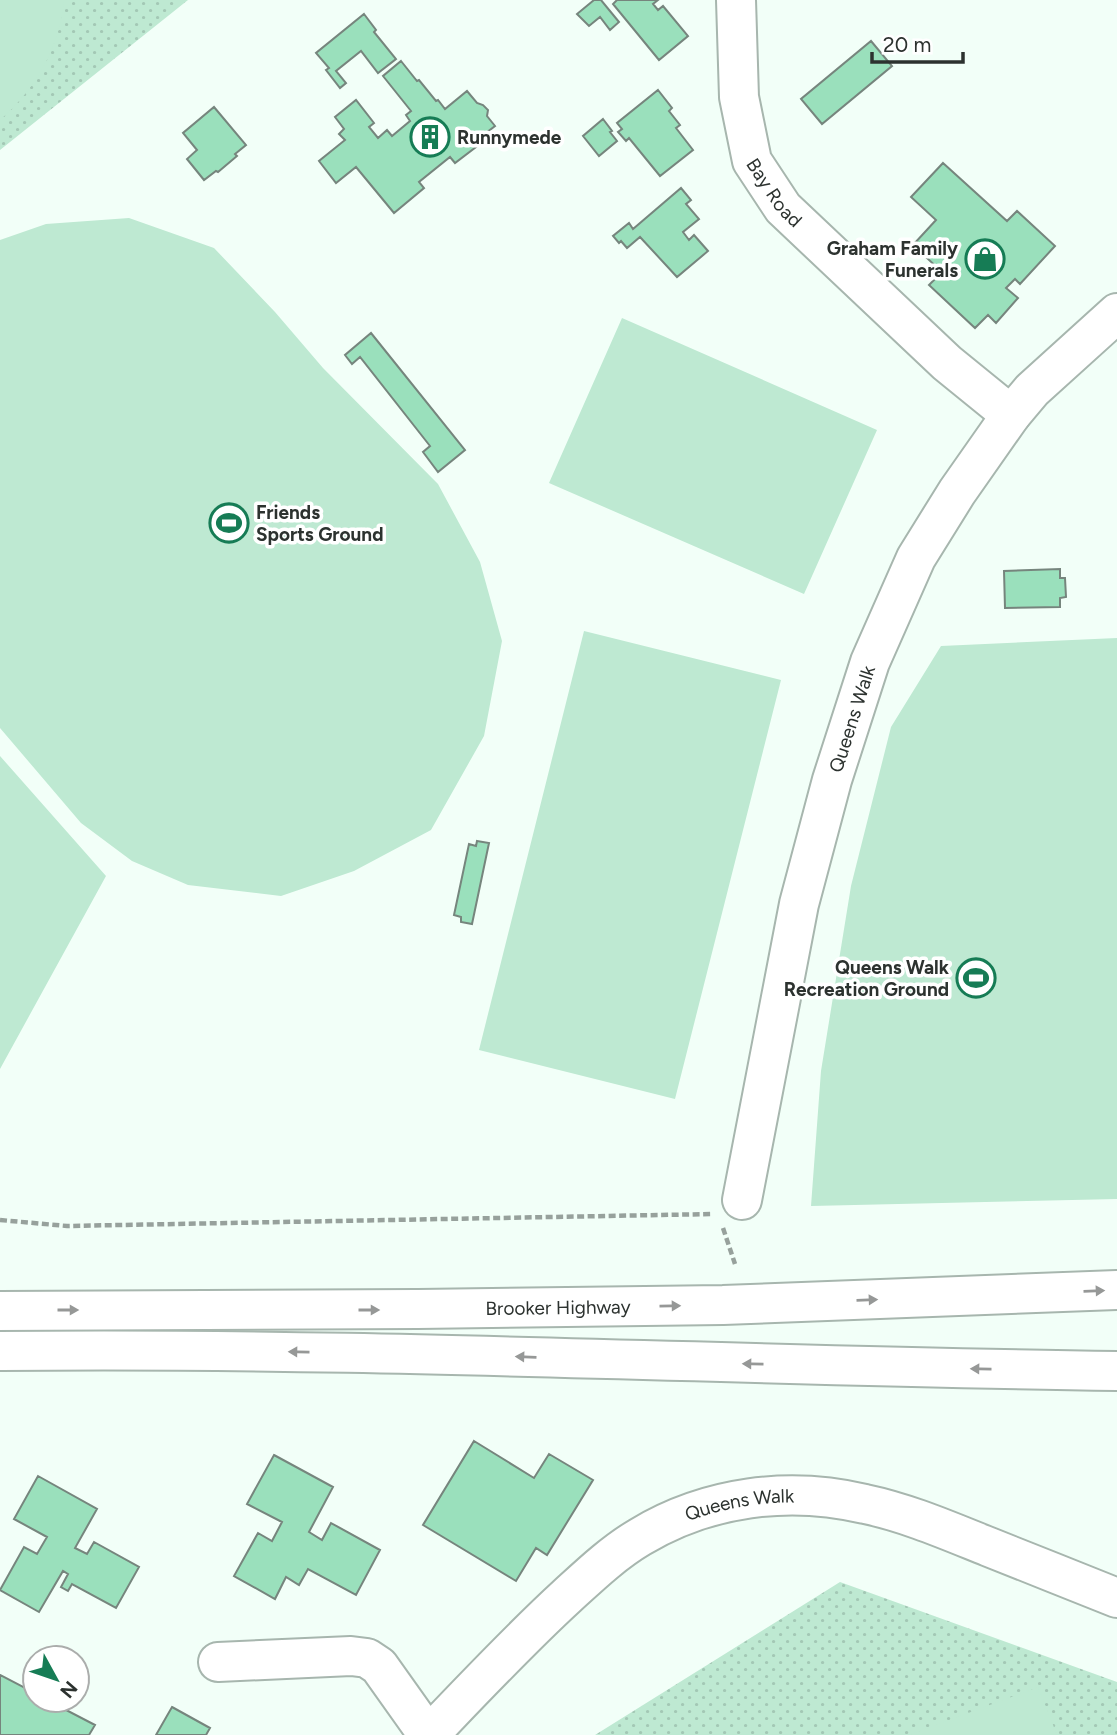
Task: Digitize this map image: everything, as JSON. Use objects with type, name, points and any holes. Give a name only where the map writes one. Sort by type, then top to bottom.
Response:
[{"type":"main road","name":"Bay Road","points":[[736,0],[739,97],[752,161],[783,208],[947,363],[1011,415]]},
{"type":"main road","name":"Queens Walk","points":[[730,1207],[799,904],[832,780],[870,662],[916,558],[957,492],[1011,415],[1032,390],[1117,313]]},
{"type":"main road","name":"Brooker Highway","points":[[0,1311],[418,1310],[695,1305],[1117,1290]]},
{"type":"main road","points":[[0,1351],[435,1354],[1117,1371]]},
{"type":"main road","name":"Queens Walk","points":[[428,1735],[541,1620],[598,1567],[640,1537],[677,1518],[719,1504],[766,1495],[811,1495],[864,1503],[915,1518],[1117,1598]]},
{"type":"main road","points":[[218,1662],[351,1656],[367,1658],[379,1666],[428,1735]]},
{"type":"path","points":[[0,1220],[68,1226],[730,1207],[734,1264]]},
{"type":"green space","points":[[0,0],[188,0],[0,150]]},
{"type":"green space","points":[[0,0],[64,0],[57,34],[44,66],[24,95],[0,120]]},
{"type":"green space","name":"Friends Sports Ground","points":[[129,218],[214,248],[275,312],[323,368],[438,484],[480,562],[502,641],[484,736],[431,830],[354,871],[281,896],[188,885],[132,861],[81,823],[0,728],[0,240],[46,224]]},
{"type":"green space","points":[[622,318],[877,430],[804,594],[549,483]]},
{"type":"green space","points":[[584,631],[781,680],[675,1099],[479,1050]]},
{"type":"green space","name":"Queens Walk Recreation Ground","points":[[1117,638],[1117,1199],[811,1206],[821,1071],[851,886],[891,727],[941,646]]},
{"type":"green space","points":[[0,756],[106,876],[0,1069]]},
{"type":"green space","points":[[840,1582],[1117,1682],[1117,1735],[595,1735]]},
{"type":"green space","points":[[1038,1687],[1057,1735],[909,1735]]},
{"type":"building","points":[[594,0],[601,0],[619,22],[610,30],[600,17],[589,26],[577,14]]},
{"type":"building","points":[[617,0],[658,0],[653,4],[658,10],[663,6],[688,36],[659,60],[613,4]]},
{"type":"building","points":[[364,14],[376,30],[374,32],[396,59],[378,73],[361,51],[336,71],[346,83],[340,88],[326,70],[329,68],[316,53]]},
{"type":"building","points":[[871,41],[892,66],[822,124],[801,99]]},
{"type":"building","name":"Runnymede","points":[[401,61],[445,109],[467,91],[477,103],[488,110],[487,116],[495,126],[473,143],[476,147],[455,163],[450,157],[419,182],[424,188],[394,213],[356,167],[336,183],[319,161],[345,140],[339,134],[344,129],[335,117],[356,100],[374,123],[369,127],[378,138],[387,130],[392,136],[410,121],[406,115],[411,111],[383,76]]},
{"type":"building","points":[[658,90],[672,108],[669,111],[680,125],[676,128],[693,150],[660,176],[629,138],[626,141],[618,132],[622,129],[617,123]]},
{"type":"building","points":[[214,107],[246,145],[218,172],[204,180],[187,159],[197,150],[183,133]]},
{"type":"building","points":[[603,119],[617,141],[599,156],[583,136]]},
{"type":"building","name":"Graham Family Funerals","points":[[943,163],[1007,221],[1017,211],[1055,246],[1020,284],[1015,279],[1006,288],[1018,298],[996,323],[988,315],[975,328],[929,285],[942,272],[913,245],[936,220],[911,197]]},
{"type":"building","points":[[681,188],[691,200],[686,204],[699,219],[683,232],[689,240],[694,235],[708,251],[677,277],[640,237],[627,248],[613,236],[629,223],[633,229]]},
{"type":"building","points":[[371,333],[465,450],[438,472],[423,452],[430,446],[360,357],[352,364],[345,355]]},
{"type":"building","points":[[1060,569],[1060,578],[1065,578],[1066,597],[1060,598],[1060,607],[1005,608],[1004,571]]},
{"type":"building","points":[[477,841],[489,843],[472,924],[461,922],[461,917],[454,915],[469,844],[476,846]]},
{"type":"building","points":[[474,1441],[534,1478],[549,1454],[593,1480],[547,1555],[536,1548],[516,1581],[423,1525]]},
{"type":"building","points":[[274,1455],[333,1487],[309,1532],[322,1540],[331,1523],[380,1550],[356,1595],[308,1569],[299,1585],[286,1577],[275,1599],[234,1576],[258,1533],[272,1541],[282,1522],[247,1504]]},
{"type":"building","points":[[38,1476],[97,1509],[75,1548],[87,1554],[94,1542],[139,1567],[116,1608],[72,1584],[68,1591],[61,1587],[68,1574],[63,1571],[39,1612],[0,1590],[24,1547],[37,1554],[47,1537],[14,1519]]},
{"type":"building","points":[[0,1675],[21,1686],[21,1714],[74,1714],[95,1725],[89,1735],[0,1735]]},
{"type":"building","points":[[172,1707],[210,1728],[206,1735],[156,1735]]},
{"type":"place","name":"Runnymede","points":[[430,137]]},
{"type":"place","name":"Graham Family Funerals","points":[[985,259]]},
{"type":"place","name":"Friends Sports Ground","points":[[229,523]]},
{"type":"place","name":"Queens Walk Recreation Ground","points":[[976,978]]}]
